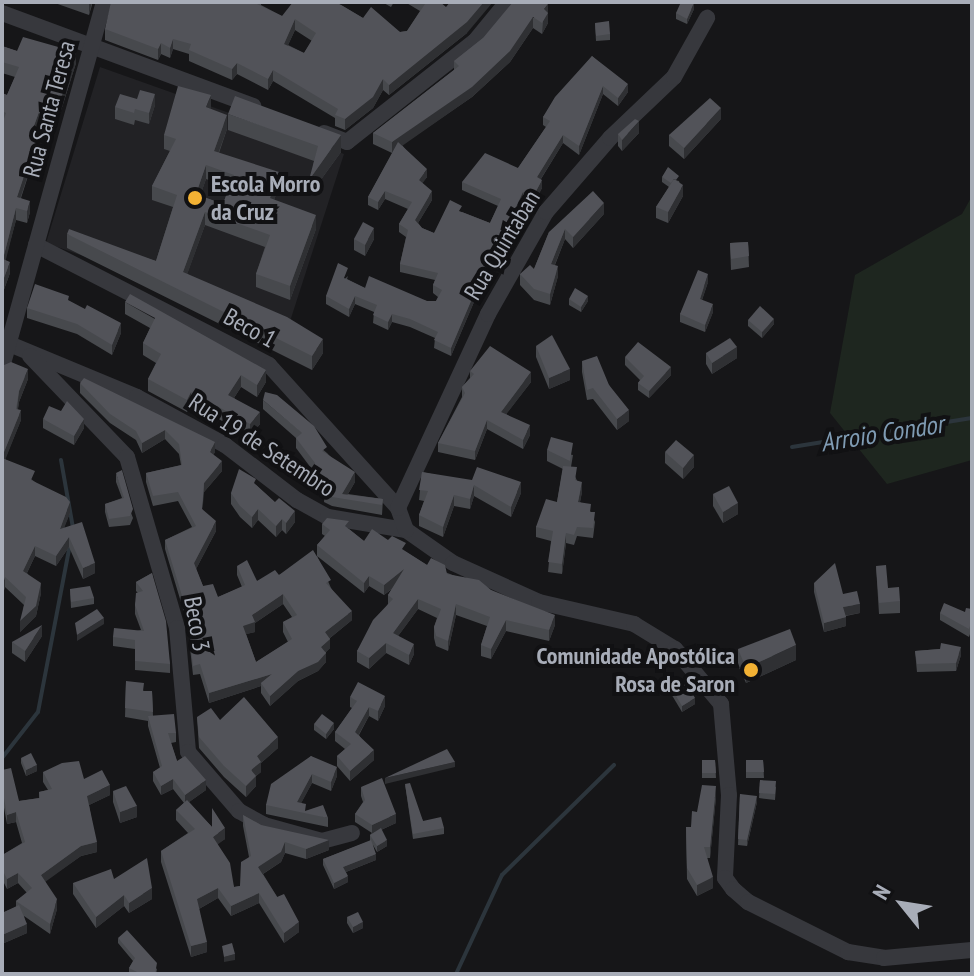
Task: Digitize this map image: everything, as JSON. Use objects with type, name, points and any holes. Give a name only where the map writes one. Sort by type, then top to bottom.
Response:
[{"type":"street","name":"Rua Santa Teresa","points":[[2,367],[6,343],[104,2]]},
{"type":"street","points":[[305,125],[347,142],[475,41],[507,2]]},
{"type":"street","points":[[2,13],[276,115]]},
{"type":"street","name":"Rua Quintaban","points":[[398,508],[488,314],[546,212],[610,138],[674,77],[707,18]]},
{"type":"street","name":"Beco 1","points":[[36,245],[269,365],[398,508]]},
{"type":"street","name":"Rua 19 de Setembro","points":[[6,343],[137,397],[225,445],[297,500],[328,517],[406,530]]},
{"type":"street","name":"Beco 3","points":[[26,351],[127,457],[175,619],[188,752],[239,811],[264,825],[322,841],[352,833]]},
{"type":"street","points":[[398,508],[406,530],[453,563],[539,602],[634,624],[698,671],[721,704],[729,795],[725,878],[748,902],[848,952],[884,958],[972,950]]},
{"type":"shaded area","name":"Escola Morro da Cruz","points":[[100,67],[344,154],[284,340],[160,283],[46,243]]},
{"type":"shaded area","points":[[972,196],[972,460],[887,484],[830,413],[855,275],[962,214]]},
{"type":"building","points":[[111,2],[258,2],[282,16],[293,2],[336,2],[363,18],[371,7],[400,32],[407,31],[425,4],[422,2],[440,2],[446,7],[450,2],[484,2],[467,22],[389,85],[383,79],[373,97],[345,119],[335,115],[338,109],[273,70],[268,79],[237,63],[232,69],[189,50],[191,44],[173,39],[170,48],[161,43],[158,49],[105,29]],"holes":[[[295,19],[316,33],[304,53],[284,44]]]},
{"type":"building","points":[[513,2],[544,2],[548,4],[544,9],[548,13],[542,23],[533,17],[510,51],[472,87],[392,142],[373,133],[459,66],[454,61],[483,38]]},
{"type":"building","points":[[681,2],[694,3],[687,19],[676,13]]},
{"type":"building","points":[[609,21],[610,34],[596,36],[595,23]]},
{"type":"building","points":[[23,37],[76,52],[57,111],[51,117],[39,112],[31,134],[37,137],[17,197],[30,201],[27,211],[16,208],[3,259],[10,262],[2,283],[2,124],[6,113],[2,111],[2,93],[7,95],[19,67],[2,62],[2,46],[17,51]]},
{"type":"building","points":[[592,56],[628,84],[618,98],[603,86],[579,146],[563,135],[537,177],[542,180],[535,193],[523,192],[506,228],[514,232],[508,245],[497,240],[451,348],[434,340],[438,332],[410,319],[392,314],[388,322],[373,315],[377,305],[355,296],[349,309],[326,296],[338,263],[348,268],[344,278],[365,288],[369,276],[427,301],[436,301],[442,290],[433,285],[438,273],[400,264],[408,230],[399,224],[412,202],[385,191],[378,202],[368,197],[398,142],[427,169],[419,180],[432,191],[415,220],[422,228],[434,233],[450,200],[462,206],[459,211],[490,223],[501,199],[462,182],[485,153],[518,168],[550,121],[543,117],[555,97]]},
{"type":"building","points":[[178,86],[211,95],[206,107],[227,115],[214,151],[279,172],[270,198],[316,215],[290,286],[256,274],[270,235],[205,212],[183,272],[287,317],[323,339],[312,356],[67,234],[69,229],[156,261],[177,195],[152,186],[176,139],[164,135]],"holes":[[[206,165],[234,175],[223,204],[196,194]]]},
{"type":"building","points":[[140,90],[155,94],[149,113],[135,109],[134,113],[115,107],[120,94],[137,99]]},
{"type":"building","points":[[235,96],[341,135],[309,180],[318,146],[228,114]]},
{"type":"building","points":[[710,98],[721,108],[684,148],[669,135]]},
{"type":"building","points":[[635,119],[639,121],[622,140],[618,134]]},
{"type":"building","points":[[668,167],[679,176],[671,183],[662,177]]},
{"type":"building","points":[[674,179],[683,185],[668,212],[656,207]]},
{"type":"building","points":[[593,191],[604,203],[573,237],[565,229],[551,264],[558,266],[550,294],[534,289],[520,274],[530,265],[534,269],[549,232]]},
{"type":"building","points":[[363,222],[374,228],[365,245],[354,239]]},
{"type":"building","points":[[748,242],[749,256],[731,259],[730,243]]},
{"type":"building","points":[[698,270],[708,274],[700,299],[713,304],[705,325],[680,314]]},
{"type":"building","points":[[35,284],[69,296],[68,300],[85,309],[87,305],[121,323],[112,345],[77,324],[27,308]]},
{"type":"building","points":[[575,288],[588,296],[581,307],[569,299]]},
{"type":"building","points":[[130,294],[266,370],[257,385],[241,375],[228,395],[260,412],[250,424],[191,392],[187,400],[148,379],[161,354],[143,343],[155,318],[125,302]]},
{"type":"building","points":[[760,306],[774,319],[762,332],[748,320]]},
{"type":"building","points":[[552,335],[570,369],[549,378],[536,346]]},
{"type":"building","points":[[730,338],[737,347],[712,363],[706,353]]},
{"type":"building","points":[[638,342],[671,367],[649,391],[638,383],[644,376],[625,357]]},
{"type":"building","points":[[490,346],[531,372],[501,412],[530,425],[523,440],[487,420],[475,451],[438,443],[465,393],[462,387],[474,374],[470,371]]},
{"type":"building","points":[[597,356],[609,385],[629,410],[617,419],[593,388],[587,390],[582,361]]},
{"type":"building","points":[[11,362],[28,369],[19,391],[16,409],[21,410],[2,457],[2,366]]},
{"type":"building","points":[[84,378],[215,442],[210,452],[222,461],[204,483],[202,509],[216,521],[194,563],[203,586],[213,584],[218,597],[245,585],[237,566],[247,560],[257,581],[275,570],[279,575],[313,550],[331,580],[326,583],[352,611],[325,632],[330,639],[321,647],[326,653],[318,662],[298,671],[270,696],[261,683],[272,674],[209,693],[200,664],[193,666],[190,639],[201,638],[200,607],[186,609],[165,540],[196,526],[178,492],[153,496],[146,473],[182,465],[179,444],[165,430],[142,443],[136,431],[110,414],[80,383]],"holes":[[[283,594],[297,615],[283,622],[292,639],[256,662],[243,626],[255,622],[252,615]]]},
{"type":"building","points":[[265,392],[277,395],[314,426],[327,447],[322,451],[355,472],[342,494],[383,499],[382,505],[324,493],[327,482],[314,473],[315,463],[296,438],[302,433],[263,400]]},
{"type":"building","points":[[67,401],[84,419],[74,436],[43,419],[49,406],[61,411]]},
{"type":"building","points":[[551,437],[573,443],[570,461],[547,450]]},
{"type":"building","points":[[676,440],[694,455],[683,468],[665,452]]},
{"type":"building","points":[[2,458],[35,471],[31,480],[66,497],[70,502],[60,529],[82,522],[95,563],[83,568],[69,537],[56,556],[35,546],[23,571],[41,583],[36,606],[20,621],[26,597],[5,577],[2,587]]},
{"type":"building","points":[[563,466],[577,467],[575,480],[582,482],[578,502],[591,504],[590,512],[595,512],[593,528],[577,527],[574,535],[566,533],[562,564],[548,562],[553,531],[536,527],[546,499],[557,502]]},
{"type":"building","points":[[477,467],[521,482],[511,507],[474,485],[470,499],[454,495],[443,527],[419,515],[428,491],[419,490],[422,472],[472,480]]},
{"type":"building","points":[[239,469],[256,479],[254,483],[275,502],[279,498],[295,511],[286,523],[282,519],[276,526],[258,509],[252,517],[240,506],[231,493]]},
{"type":"building","points":[[122,470],[133,509],[130,516],[109,519],[105,504],[124,498],[116,473]]},
{"type":"building","points":[[729,486],[738,503],[723,512],[713,494]]},
{"type":"building","points":[[327,518],[349,521],[345,526],[364,541],[372,529],[388,540],[392,536],[406,543],[402,549],[427,565],[431,558],[445,565],[447,574],[479,580],[491,590],[555,615],[549,630],[506,620],[491,649],[481,645],[490,617],[456,604],[448,641],[436,636],[434,627],[441,609],[418,599],[393,633],[414,644],[409,655],[386,643],[369,658],[357,651],[373,620],[393,599],[388,595],[404,569],[384,585],[369,576],[364,583],[317,545],[330,530],[322,524]]},
{"type":"building","points":[[835,563],[843,594],[857,591],[860,604],[843,607],[846,617],[824,623],[814,583]]},
{"type":"building","points":[[886,565],[888,588],[899,587],[900,601],[879,603],[876,566]]},
{"type":"building","points":[[152,573],[166,621],[170,664],[135,661],[135,640],[113,637],[114,628],[144,631],[135,605],[136,593],[143,591],[136,582]]},
{"type":"building","points":[[90,586],[94,598],[71,602],[70,589]]},
{"type":"building","points":[[944,603],[965,612],[966,608],[972,609],[969,629],[940,613]]},
{"type":"building","points":[[97,609],[104,618],[77,635],[75,623]]},
{"type":"building","points":[[42,625],[25,651],[12,642]]},
{"type":"building","points":[[790,629],[796,645],[746,668],[738,649]]},
{"type":"building","points":[[941,643],[961,647],[956,663],[917,664],[915,651],[940,649]]},
{"type":"building","points":[[679,680],[687,683],[695,698],[682,706],[670,686]]},
{"type":"building","points":[[126,681],[144,683],[143,691],[152,691],[153,712],[125,708]]},
{"type":"building","points":[[358,682],[385,696],[378,711],[369,707],[355,732],[374,750],[350,771],[337,756],[351,744],[335,732],[357,701],[350,697]]},
{"type":"building","points":[[244,697],[278,737],[257,756],[261,762],[251,770],[256,776],[246,786],[199,737],[197,717],[211,708],[220,720]]},
{"type":"building","points":[[174,714],[176,733],[168,733],[177,761],[185,756],[206,780],[185,795],[173,779],[161,786],[153,772],[162,766],[148,716]]},
{"type":"building","points":[[322,714],[334,723],[326,734],[314,724]]},
{"type":"building","points":[[447,749],[455,762],[385,778]]},
{"type":"building","points":[[31,753],[37,765],[26,770],[21,758]]},
{"type":"building","points":[[311,756],[337,767],[331,782],[312,774],[297,802],[306,804],[305,811],[323,805],[328,818],[266,805],[271,784]]},
{"type":"building","points":[[702,760],[715,760],[716,773],[702,773]]},
{"type":"building","points":[[746,760],[763,760],[764,772],[746,772]]},
{"type":"building","points":[[79,761],[84,779],[102,770],[110,785],[87,796],[97,842],[81,846],[41,875],[57,899],[50,924],[16,901],[32,888],[18,873],[7,879],[2,869],[2,850],[4,854],[25,842],[16,812],[7,815],[2,770],[11,768],[19,801],[40,798],[39,792],[52,789],[43,772],[62,763]]},
{"type":"building","points":[[382,778],[396,814],[372,825],[355,814],[365,800],[361,787]]},
{"type":"building","points":[[760,780],[776,781],[775,794],[759,793]]},
{"type":"building","points":[[410,783],[423,821],[441,817],[444,828],[413,834],[405,784]]},
{"type":"building","points":[[702,785],[716,786],[710,847],[704,847],[713,877],[697,885],[687,868],[686,827],[691,827],[692,811],[697,812]]},
{"type":"building","points":[[126,786],[137,806],[120,812],[113,791]]},
{"type":"building","points":[[740,794],[757,796],[747,840],[738,839]]},
{"type":"building","points":[[187,800],[212,827],[212,808],[225,828],[213,837],[230,863],[234,887],[240,886],[241,862],[251,856],[243,815],[261,825],[329,840],[306,849],[285,842],[281,852],[258,867],[277,897],[284,894],[299,922],[284,933],[259,893],[231,906],[218,888],[197,899],[207,942],[191,946],[161,851],[195,829],[176,810]]},
{"type":"building","points":[[381,828],[387,840],[377,846],[370,835]]},
{"type":"building","points":[[371,840],[376,854],[343,867],[348,876],[334,883],[323,859]]},
{"type":"building","points":[[147,858],[152,888],[129,903],[124,895],[96,917],[73,883],[111,869],[114,879]]},
{"type":"building","points":[[19,905],[27,924],[2,935],[2,913]]},
{"type":"building","points":[[358,912],[363,922],[353,927],[347,917]]},
{"type":"building","points":[[127,930],[157,963],[155,974],[141,974],[129,968],[135,958],[118,938]]},
{"type":"building","points":[[232,943],[235,954],[224,957],[222,946]]},
{"type":"waterway","name":"Arroio Condor","points":[[792,447],[972,418]]},
{"type":"waterway","points":[[61,460],[73,528]]},
{"type":"waterway","points":[[2,758],[38,712],[70,545]]},
{"type":"waterway","points":[[456,974],[502,875],[614,765]]},
{"type":"place","name":"Escola Morro da Cruz","points":[[195,198]]},
{"type":"place","name":"Comunidade Apostólica Rosa de Saron","points":[[751,670]]}]
